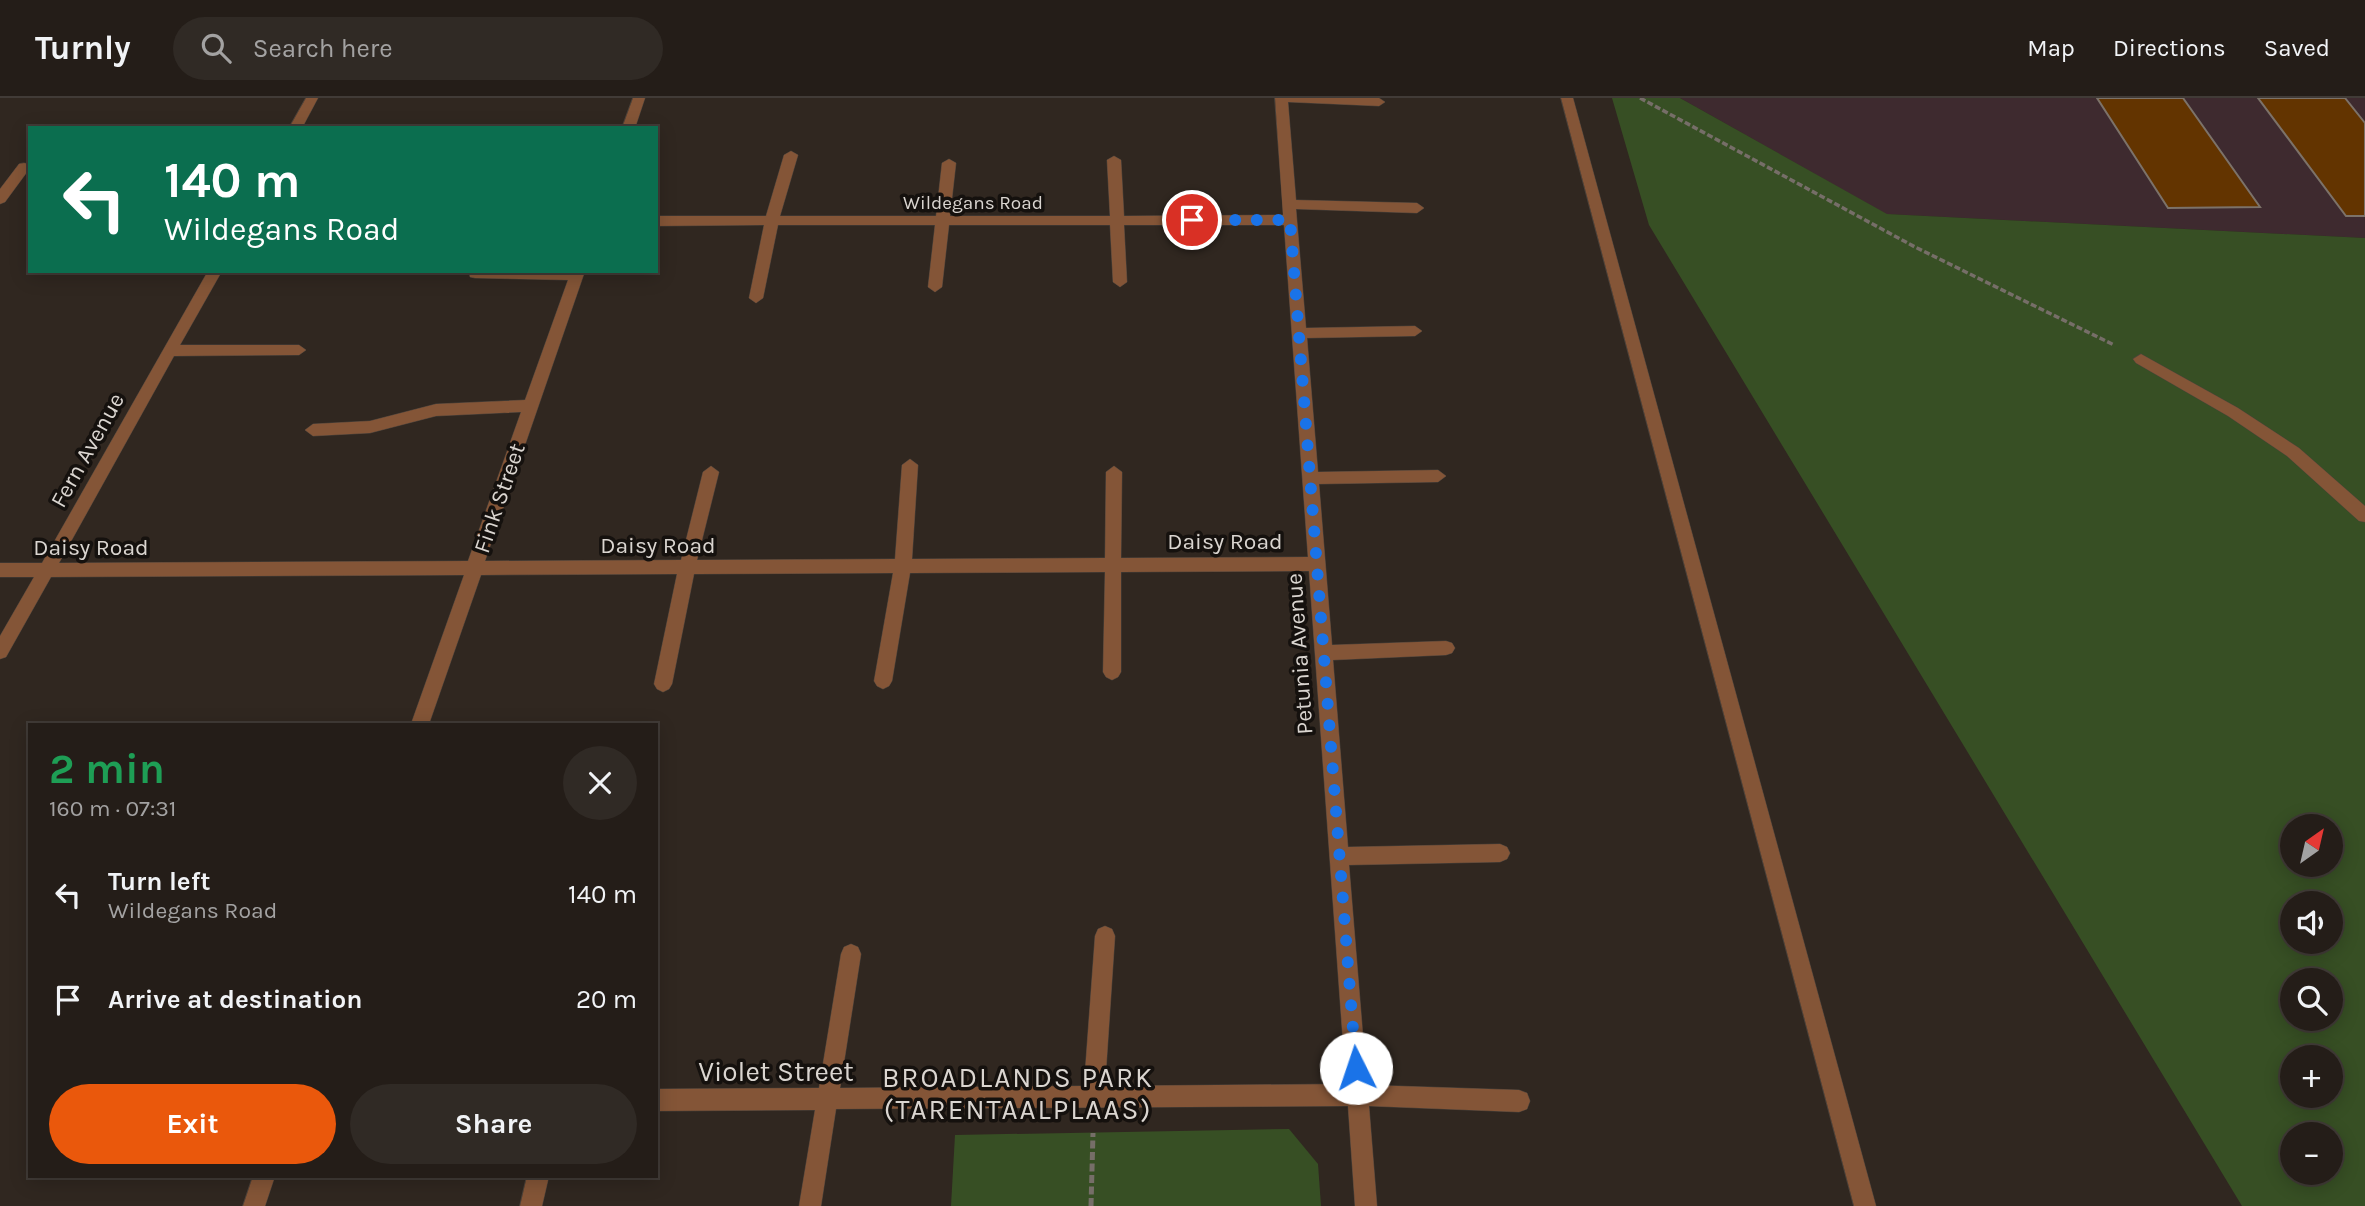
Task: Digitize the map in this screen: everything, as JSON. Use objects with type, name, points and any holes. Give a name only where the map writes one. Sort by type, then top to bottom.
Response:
[{"type":"street","points":[[297,126],[312,98]]},
{"type":"street","points":[[629,126],[639,98]]},
{"type":"street","points":[[1281,98],[1379,102]]},
{"type":"street","name":"Petunia Avenue","points":[[1281,98],[1366,1206]]},
{"type":"street","points":[[1567,98],[1865,1206]]},
{"type":"street","points":[[756,298],[772,221],[791,155]]},
{"type":"street","points":[[1114,160],[1120,282]]},
{"type":"street","points":[[936,287],[949,163]]},
{"type":"street","points":[[0,200],[24,167]]},
{"type":"street","name":"Wildegans Road","points":[[658,221],[1119,221],[1417,208]]},
{"type":"street","name":"Fern Avenue","points":[[0,652],[214,273]]},
{"type":"street","points":[[475,273],[578,273]]},
{"type":"street","name":"Fink Street","points":[[421,723],[578,273]]},
{"type":"street","points":[[1299,333],[1415,331]]},
{"type":"street","points":[[170,351],[299,350]]},
{"type":"street","points":[[2141,359],[2232,412],[2293,452],[2365,516]]},
{"type":"street","points":[[313,430],[370,427],[436,410],[531,406]]},
{"type":"street","points":[[883,681],[903,566],[910,465]]},
{"type":"street","points":[[663,684],[687,568],[711,472]]},
{"type":"street","points":[[1112,672],[1114,472]]},
{"type":"street","points":[[1310,478],[1438,476]]},
{"type":"street","name":"Daisy Road","points":[[0,570],[1317,564]]},
{"type":"street","points":[[1324,653],[1446,648]]},
{"type":"street","points":[[1339,856],[1500,853]]},
{"type":"street","points":[[1094,1097],[1105,936]]},
{"type":"street","points":[[810,1206],[851,954]]},
{"type":"street","name":"Violet Street","points":[[658,1100],[1358,1095],[1519,1101]]},
{"type":"street","points":[[254,1206],[263,1178]]},
{"type":"street","points":[[531,1206],[537,1178]]},
{"type":"path","points":[[1640,98],[1915,247],[2141,359]]},
{"type":"path","points":[[1091,1206],[1094,1097]]},
{"type":"shaded area","points":[[1680,98],[2365,98],[2365,238],[1886,214]]},
{"type":"green space","points":[[1612,98],[1680,98],[1887,214],[2365,238],[2365,1206],[2242,1206],[1649,225]]},
{"type":"green space","points":[[1289,1129],[1318,1164],[1321,1206],[951,1206],[955,1135]]},
{"type":"building","points":[[2097,98],[2183,98],[2260,207],[2168,208]]},
{"type":"building","points":[[2258,98],[2345,98],[2365,123],[2365,216],[2346,216]]},
{"type":"district","name":"BROADLANDS PARK (TARENTAALPLAAS)","points":[[1018,1093]]},
{"type":"route","points":[[1192,220],[1290,220],[1356,1068]]}]
